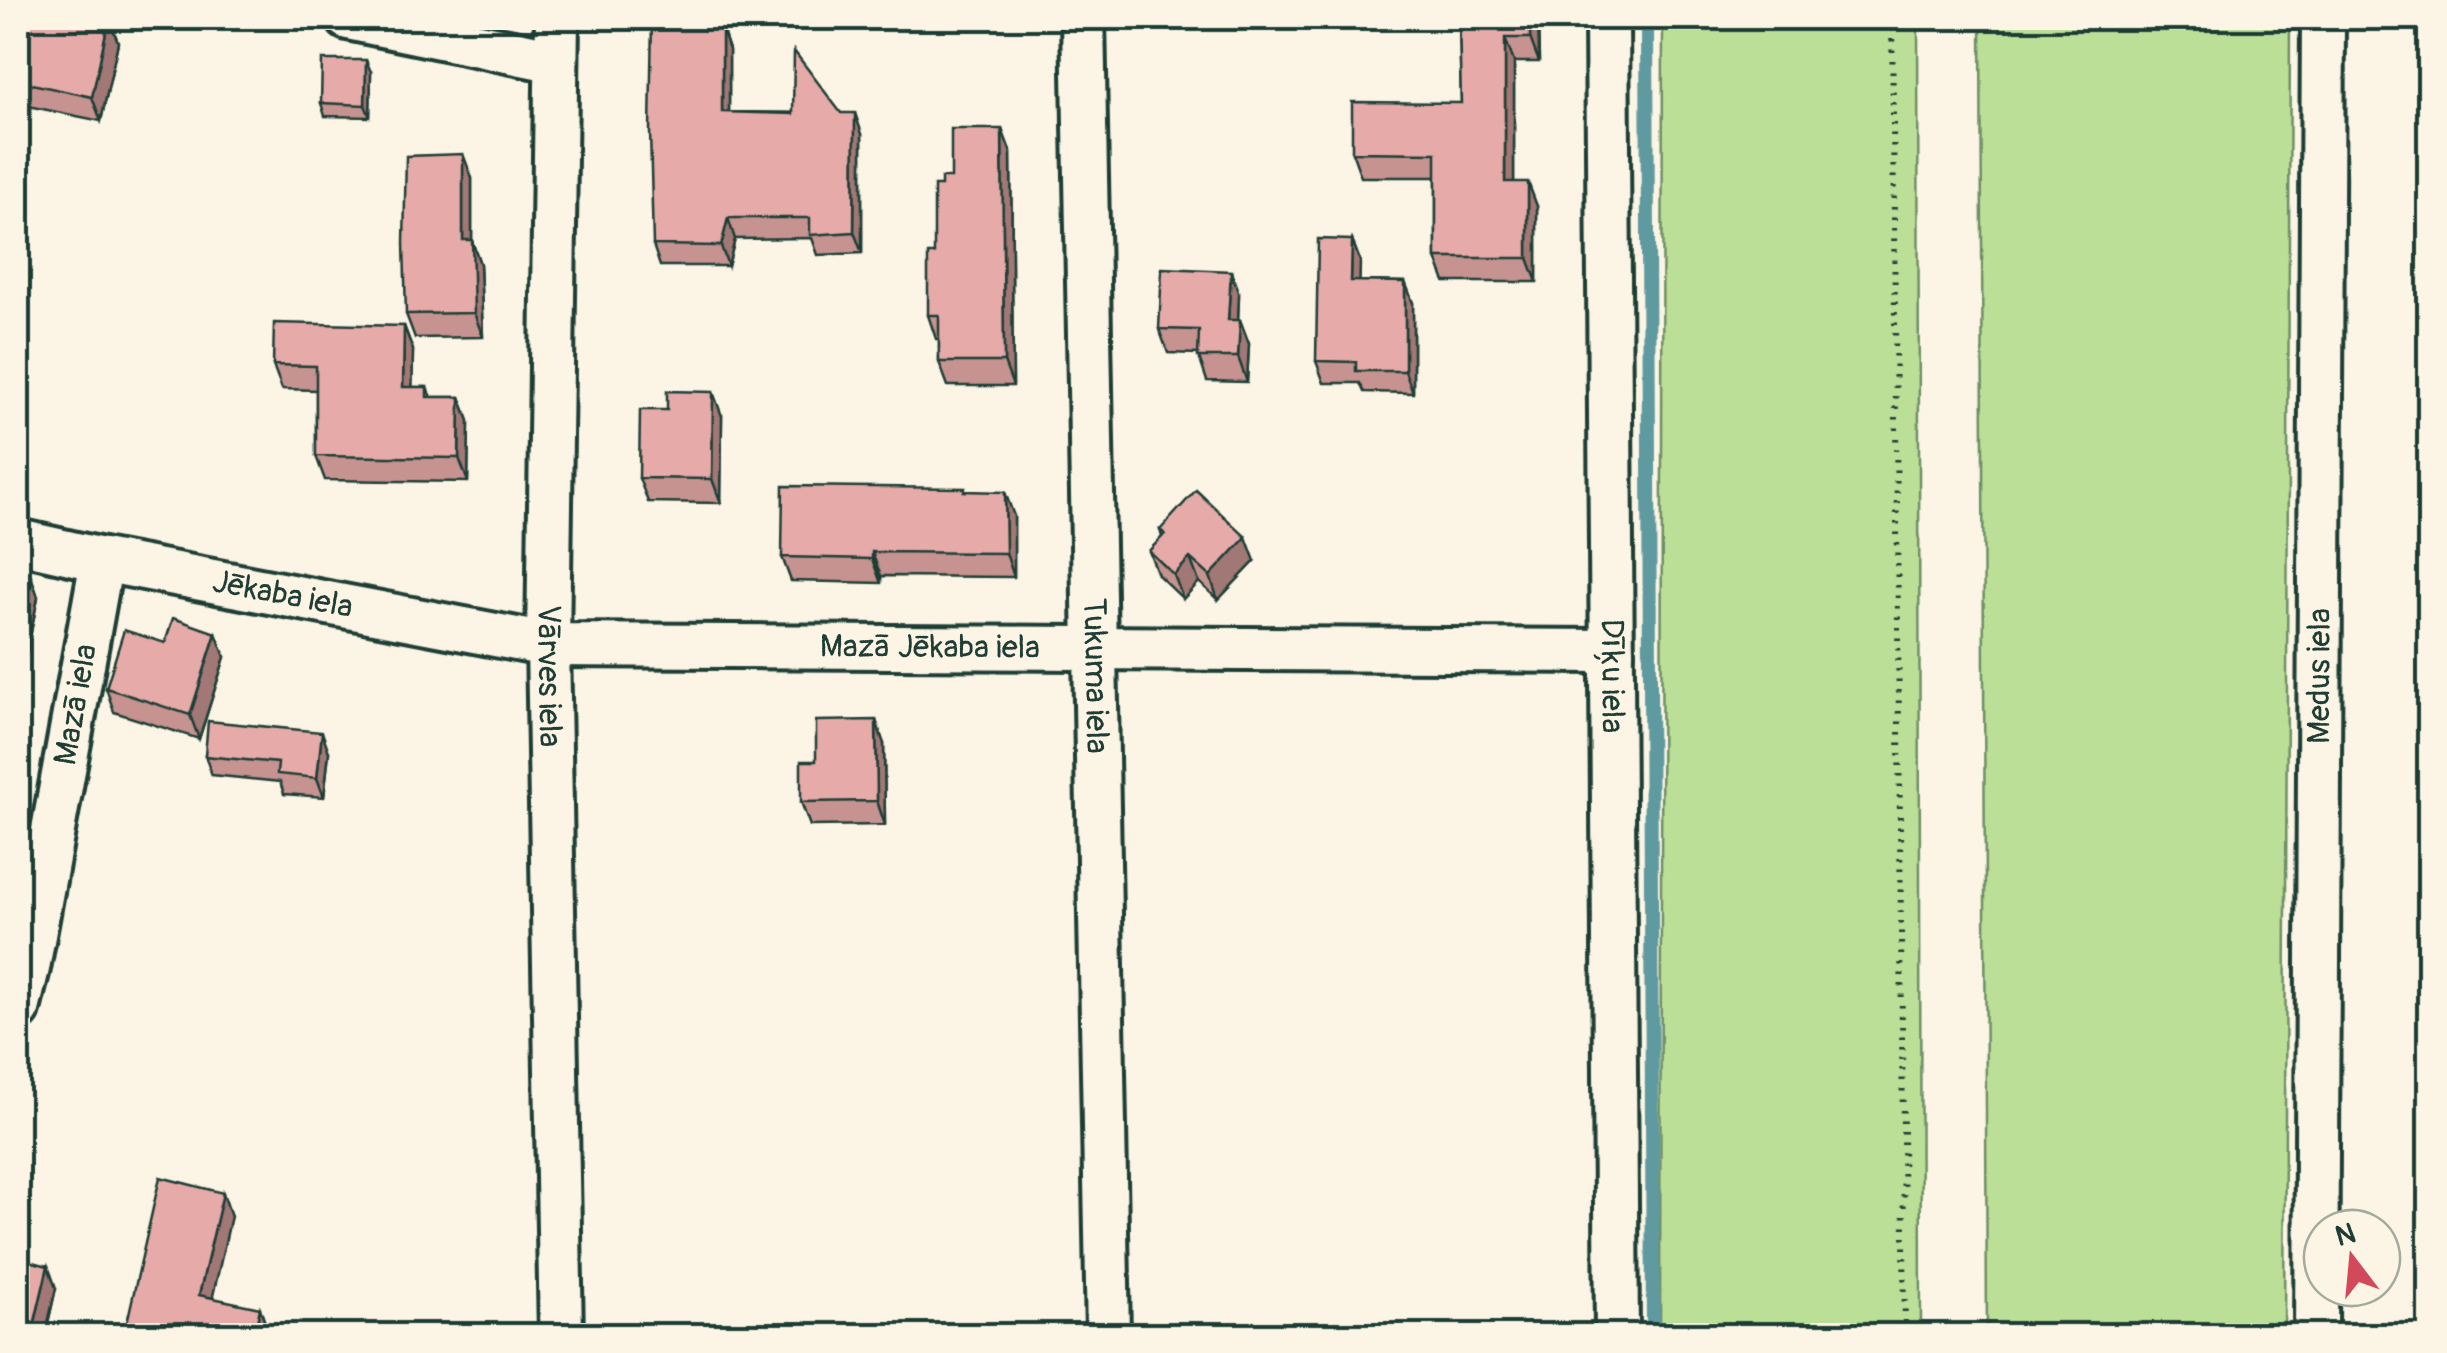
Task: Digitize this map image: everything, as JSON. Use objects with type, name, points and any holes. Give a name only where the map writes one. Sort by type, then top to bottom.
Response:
[{"type":"street","points":[[348,18],[556,61]]},
{"type":"street","name":"Vārves iela","points":[[557,18],[548,646],[561,1336]]},
{"type":"street","name":"Tukuma iela","points":[[1082,18],[1108,1336]]},
{"type":"street","name":"Dīķu iela","points":[[1607,18],[1617,1336]]},
{"type":"street","name":"Medus iela","points":[[2316,1336],[2323,18]]},
{"type":"street","name":"Jēkaba iela","points":[[18,541],[548,646]]},
{"type":"street","name":"Mazā iela","points":[[18,1010],[102,560]]},
{"type":"street","name":"Mazā Jēkaba iela","points":[[548,646],[1612,651]]},
{"type":"path","points":[[1892,18],[1905,1336]]},
{"type":"green space","points":[[1663,18],[1918,18],[1921,1335],[1660,1335]]},
{"type":"green space","points":[[1981,18],[2290,18],[2284,1335],[1987,1335]]},
{"type":"building","points":[[18,18],[109,18],[92,97],[18,81]]},
{"type":"building","points":[[652,18],[710,18],[710,28],[722,29],[722,112],[793,114],[794,51],[841,113],[855,113],[854,232],[810,235],[810,218],[728,218],[721,246],[653,245]]},
{"type":"building","points":[[1459,18],[1530,18],[1530,38],[1505,38],[1505,182],[1528,182],[1528,258],[1436,258],[1436,153],[1352,152],[1352,102],[1461,103]]},
{"type":"building","points":[[322,60],[366,60],[365,105],[321,103]]},
{"type":"building","points":[[951,129],[1002,129],[1004,362],[939,362],[939,315],[928,315],[928,254],[934,254],[934,186],[941,186],[941,178],[951,178]]},
{"type":"building","points":[[463,154],[463,240],[472,240],[474,313],[406,314],[406,156]]},
{"type":"building","points":[[1318,239],[1352,240],[1351,281],[1405,282],[1405,371],[1356,371],[1356,362],[1316,361]]},
{"type":"building","points":[[1162,268],[1231,271],[1228,320],[1240,320],[1238,357],[1198,357],[1199,330],[1159,329]]},
{"type":"building","points":[[274,323],[404,326],[403,387],[427,387],[427,397],[460,397],[459,458],[316,456],[316,366],[273,365]]},
{"type":"building","points":[[667,391],[713,392],[712,479],[639,478],[640,410],[667,410]]},
{"type":"building","points":[[783,486],[1005,492],[1006,553],[872,552],[872,559],[782,557]]},
{"type":"building","points":[[1196,490],[1246,537],[1210,576],[1190,558],[1174,575],[1149,551],[1165,534],[1160,530]]},
{"type":"building","points":[[18,576],[32,579],[20,634],[18,634]]},
{"type":"building","points":[[173,618],[216,633],[190,715],[106,688],[124,630],[165,643]]},
{"type":"building","points":[[876,720],[877,801],[801,802],[801,761],[816,761],[816,721]]},
{"type":"building","points":[[208,721],[322,732],[317,778],[277,774],[278,763],[205,756]]},
{"type":"building","points":[[160,1177],[223,1193],[199,1295],[260,1308],[254,1336],[124,1336]]},
{"type":"building","points":[[18,1258],[48,1266],[32,1334],[18,1331]]},
{"type":"waterway","points":[[1647,18],[1653,1336]]}]
